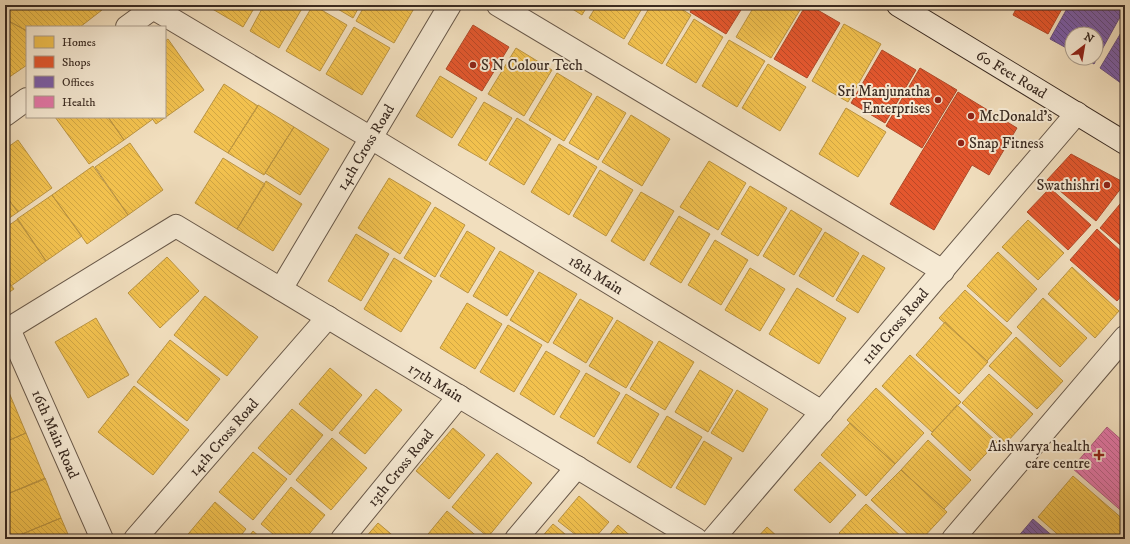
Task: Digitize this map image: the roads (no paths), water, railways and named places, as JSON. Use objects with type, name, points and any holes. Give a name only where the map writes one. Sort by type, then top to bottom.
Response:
[{"type":"street","name":"14th Cross Road","points":[[281,289],[450,5]]},
{"type":"street","points":[[498,5],[943,271]]},
{"type":"street","name":"60 Feet Road","points":[[898,5],[1125,143]]},
{"type":"street","name":"18th Main","points":[[150,7],[371,138],[822,412]]},
{"type":"street","points":[[128,26],[150,7]]},
{"type":"street","points":[[5,115],[26,100]]},
{"type":"street","name":"11th Cross Road","points":[[712,539],[1077,113]]},
{"type":"street","name":"17th Main","points":[[7,330],[176,226],[696,539]]},
{"type":"street","name":"14th Cross Road","points":[[135,539],[328,317]]},
{"type":"street","name":"16th Main Road","points":[[7,330],[102,539]]},
{"type":"street","points":[[953,539],[1125,337]]},
{"type":"street","name":"13th Cross Road","points":[[342,539],[459,396]]},
{"type":"street","points":[[516,539],[577,467]]},
{"type":"place","name":"S N Colour Tech","points":[[473,65]]},
{"type":"place","name":"Sri Manjunatha Enterprises","points":[[938,100]]},
{"type":"place","name":"McDonald's","points":[[971,116]]},
{"type":"place","name":"Snap Fitness","points":[[961,143]]},
{"type":"place","name":"Swathishri","points":[[1107,185]]},
{"type":"place","name":"Aishwarya health care centre","points":[[1099,455]]}]
